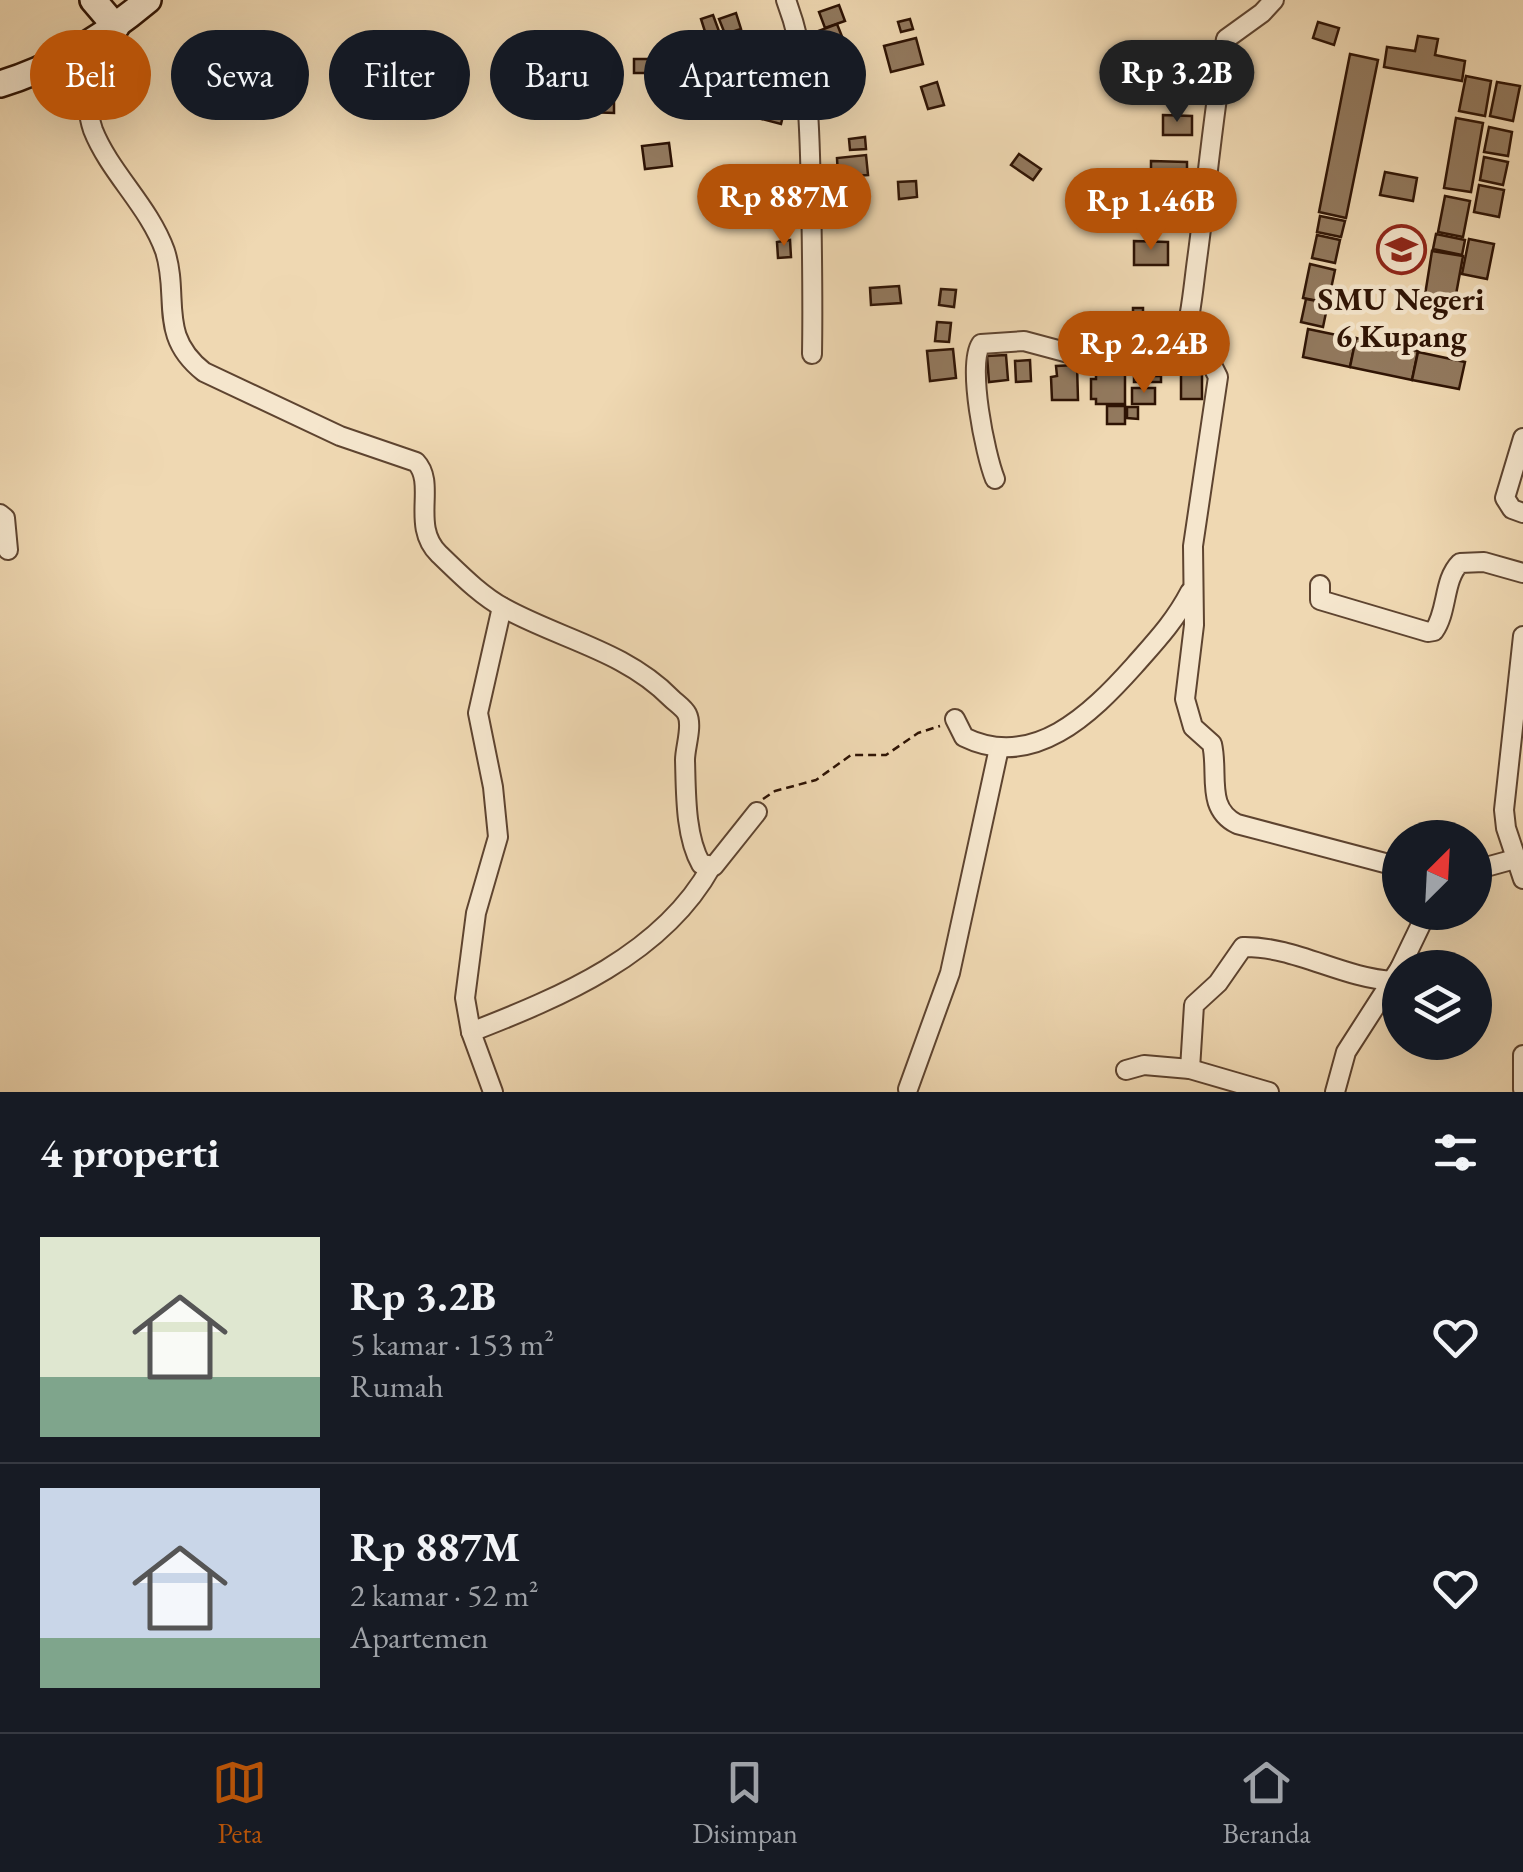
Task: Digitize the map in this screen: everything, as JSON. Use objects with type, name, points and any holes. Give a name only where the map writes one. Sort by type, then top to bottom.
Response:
[{"type":"street","points":[[93,0],[116,27]]},
{"type":"street","points":[[111,30],[148,0]]},
{"type":"street","points":[[786,0],[802,48],[810,99],[812,354]]},
{"type":"street","points":[[1180,350],[1193,289],[1211,160],[1214,103],[1226,39],[1274,0]]},
{"type":"street","points":[[0,84],[30,73]]},
{"type":"street","points":[[91,120],[92,128],[155,228],[166,253],[171,316],[182,350],[204,372],[340,436],[419,464],[428,540],[436,552],[502,608],[630,665],[687,714],[685,758],[690,826],[699,862],[711,866]]},
{"type":"street","points":[[995,478],[986,456],[980,420],[975,357],[982,344],[1024,341],[1095,360],[1154,359],[1180,350],[1212,364],[1218,377],[1193,546],[1194,625],[1186,712],[1193,727],[1212,744],[1218,808],[1237,824],[1382,863]]},
{"type":"street","points":[[1523,438],[1505,494],[1506,504],[1523,513]]},
{"type":"street","points":[[0,514],[5,518],[8,550]]},
{"type":"street","points":[[1320,585],[1320,600],[1428,632],[1439,624],[1454,568],[1460,563],[1484,562],[1523,573]]},
{"type":"street","points":[[955,719],[964,738],[999,748],[1044,742],[1098,704],[1167,631],[1192,587]]},
{"type":"street","points":[[493,1092],[470,1032],[465,998],[476,913],[498,837],[494,786],[478,713],[502,608]]},
{"type":"street","points":[[1523,636],[1504,798],[1506,828],[1523,879]]},
{"type":"street","points":[[908,1089],[950,973],[999,748]]},
{"type":"street","points":[[470,1032],[563,994],[637,950],[692,898],[711,866],[726,854],[757,812]]},
{"type":"street","points":[[1492,865],[1515,859]]},
{"type":"street","points":[[1190,1068],[1194,1005],[1218,983],[1243,946],[1361,977],[1382,974]]},
{"type":"street","points":[[1335,1092],[1346,1052],[1382,997]]},
{"type":"street","points":[[1523,1055],[1523,1089]]},
{"type":"street","points":[[1126,1070],[1144,1065],[1190,1068],[1269,1092]]},
{"type":"path","points":[[757,812],[767,795],[816,780],[851,755],[886,755],[918,733],[955,719]]},
{"type":"building","points":[[839,5],[845,21],[825,28],[819,12]]},
{"type":"building","points":[[736,13],[741,29],[723,30],[719,19]]},
{"type":"building","points":[[713,15],[719,30],[704,30],[701,19]]},
{"type":"building","points":[[910,19],[913,29],[901,32],[898,22]]},
{"type":"building","points":[[1318,22],[1339,28],[1334,45],[1313,38]]},
{"type":"building","points":[[1418,36],[1438,39],[1435,55],[1465,61],[1462,81],[1384,67],[1387,47],[1415,51]]},
{"type":"building","points":[[916,38],[923,64],[891,72],[884,46]]},
{"type":"building","points":[[1350,54],[1378,60],[1346,218],[1319,212]]},
{"type":"building","points":[[634,59],[644,59],[644,73],[634,73]]},
{"type":"building","points":[[1466,76],[1491,81],[1485,116],[1459,111]]},
{"type":"building","points":[[937,82],[944,105],[928,109],[921,87]]},
{"type":"building","points":[[1497,82],[1520,86],[1513,121],[1490,116]]},
{"type":"building","points":[[1163,115],[1192,116],[1192,135],[1163,135]]},
{"type":"building","points":[[1456,118],[1483,123],[1471,192],[1444,188]]},
{"type":"building","points":[[1489,127],[1512,132],[1508,156],[1484,152]]},
{"type":"building","points":[[865,137],[866,149],[850,150],[849,139]]},
{"type":"building","points":[[669,143],[672,166],[645,169],[642,146]]},
{"type":"building","points":[[1019,154],[1041,169],[1033,180],[1011,165]]},
{"type":"building","points":[[866,155],[868,175],[838,177],[837,158]]},
{"type":"building","points":[[1484,157],[1508,162],[1503,185],[1480,180]]},
{"type":"building","points":[[1151,161],[1187,162],[1187,193],[1144,193],[1144,178],[1151,178]]},
{"type":"building","points":[[1385,172],[1417,178],[1413,201],[1380,195]]},
{"type":"building","points":[[916,181],[917,197],[899,199],[898,182]]},
{"type":"building","points":[[1479,185],[1504,190],[1499,217],[1474,212]]},
{"type":"building","points":[[1137,196],[1149,196],[1149,224],[1137,224]]},
{"type":"building","points":[[1445,196],[1470,201],[1463,237],[1438,232]]},
{"type":"building","points":[[1320,216],[1345,221],[1341,237],[1317,232]]},
{"type":"building","points":[[1436,234],[1465,240],[1462,255],[1433,249]]},
{"type":"building","points":[[1317,235],[1340,240],[1335,263],[1312,258]]},
{"type":"building","points":[[1469,239],[1494,244],[1487,279],[1462,274]]},
{"type":"building","points":[[790,240],[791,257],[778,258],[777,242]]},
{"type":"building","points":[[1134,241],[1168,242],[1168,265],[1134,265]]},
{"type":"building","points":[[1432,251],[1463,256],[1455,300],[1425,295]]},
{"type":"building","points":[[1310,264],[1335,270],[1328,303],[1303,298]]},
{"type":"building","points":[[899,286],[901,303],[871,305],[870,288]]},
{"type":"building","points":[[941,289],[956,290],[954,307],[939,305]]},
{"type":"building","points":[[1306,299],[1328,303],[1323,327],[1301,322]]},
{"type":"building","points":[[1133,308],[1143,308],[1143,324],[1133,324]]},
{"type":"building","points":[[937,322],[951,323],[949,342],[935,341]]},
{"type":"building","points":[[1308,329],[1356,339],[1350,367],[1303,357]]},
{"type":"building","points":[[1137,333],[1163,334],[1163,350],[1137,349]]},
{"type":"building","points":[[1356,338],[1418,351],[1412,380],[1350,367]]},
{"type":"building","points":[[953,349],[956,378],[930,381],[927,351]]},
{"type":"building","points":[[1418,352],[1465,362],[1459,389],[1412,380]]},
{"type":"building","points":[[1006,355],[1008,380],[989,382],[987,356]]},
{"type":"building","points":[[1030,360],[1031,381],[1016,382],[1015,361]]},
{"type":"building","points":[[1077,365],[1078,400],[1052,400],[1051,377],[1057,376],[1056,366]]},
{"type":"building","points":[[1096,371],[1125,371],[1125,404],[1096,404],[1096,399],[1091,399],[1091,379],[1096,379]]},
{"type":"building","points":[[1181,371],[1202,371],[1202,399],[1181,399]]},
{"type":"building","points":[[1134,376],[1161,376],[1161,382],[1134,382]]},
{"type":"building","points":[[1132,388],[1155,388],[1155,404],[1132,404]]},
{"type":"building","points":[[1107,406],[1125,406],[1125,424],[1107,424]]},
{"type":"building","points":[[1127,407],[1138,407],[1138,419],[1127,418]]},
{"type":"place","name":"SMU Negeri 6 Kupang","points":[[1401,249]]}]
